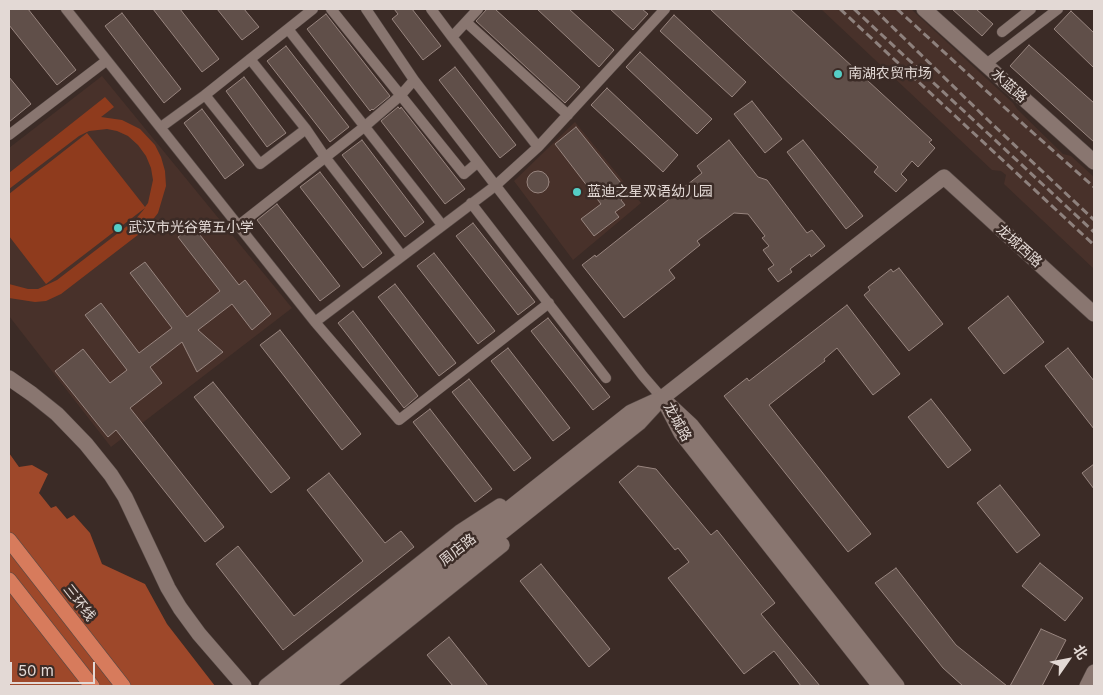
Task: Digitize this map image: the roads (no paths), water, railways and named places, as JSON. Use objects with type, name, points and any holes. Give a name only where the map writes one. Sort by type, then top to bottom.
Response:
[{"type":"highway","name":"三环线","points":[[9,540],[123,686]]},
{"type":"highway","points":[[9,580],[92,686]]},
{"type":"street","points":[[66,9],[315,322],[399,420],[549,303]]},
{"type":"street","points":[[160,127],[205,95],[314,9]]},
{"type":"street","points":[[331,9],[464,174],[478,162]]},
{"type":"street","points":[[366,9],[414,80],[662,398]]},
{"type":"street","points":[[431,9],[538,147]]},
{"type":"street","points":[[315,322],[495,186],[538,147],[665,9]]},
{"type":"street","name":"水蓝路","points":[[924,9],[1094,162]]},
{"type":"street","points":[[1002,32],[1031,9]]},
{"type":"street","points":[[985,65],[1058,9]]},
{"type":"street","points":[[452,37],[470,14],[568,115]]},
{"type":"street","points":[[288,29],[442,226]]},
{"type":"street","points":[[250,59],[306,128],[325,157],[402,256]]},
{"type":"street","points":[[9,135],[106,61]]},
{"type":"street","points":[[239,225],[364,127],[400,96],[414,80]]},
{"type":"street","points":[[205,95],[260,164],[306,128]]},
{"type":"street","name":"龙城西路","points":[[944,177],[1094,314]]},
{"type":"street","name":"周店路","points":[[306,686],[551,484],[944,177]]},
{"type":"street","points":[[472,203],[606,378]]},
{"type":"street","points":[[9,378],[57,414],[86,444],[111,475],[125,498],[168,588],[180,608],[199,634],[244,686]]},
{"type":"street","name":"龙城路","points":[[662,398],[681,433],[880,686]]},
{"type":"street","name":"龙城路","points":[[662,398],[692,425],[897,686]]},
{"type":"street","points":[[266,686],[460,532],[491,511],[551,484]]},
{"type":"street","points":[[326,686],[484,561],[509,538],[551,484]]},
{"type":"street","name":"周店路","points":[[285,686],[472,548]]},
{"type":"street","points":[[1087,686],[1094,672]]},
{"type":"railway","points":[[840,9],[1094,245]]},
{"type":"railway","points":[[854,9],[1094,232]]},
{"type":"railway","points":[[874,9],[1094,220]]},
{"type":"railway","points":[[897,9],[1094,187]]},
{"type":"place","name":"南湖农贸市场","points":[[838,74]]},
{"type":"place","name":"蓝迪之星双语幼儿园","points":[[577,192]]},
{"type":"place","name":"武汉市光谷第五小学","points":[[118,228]]}]
